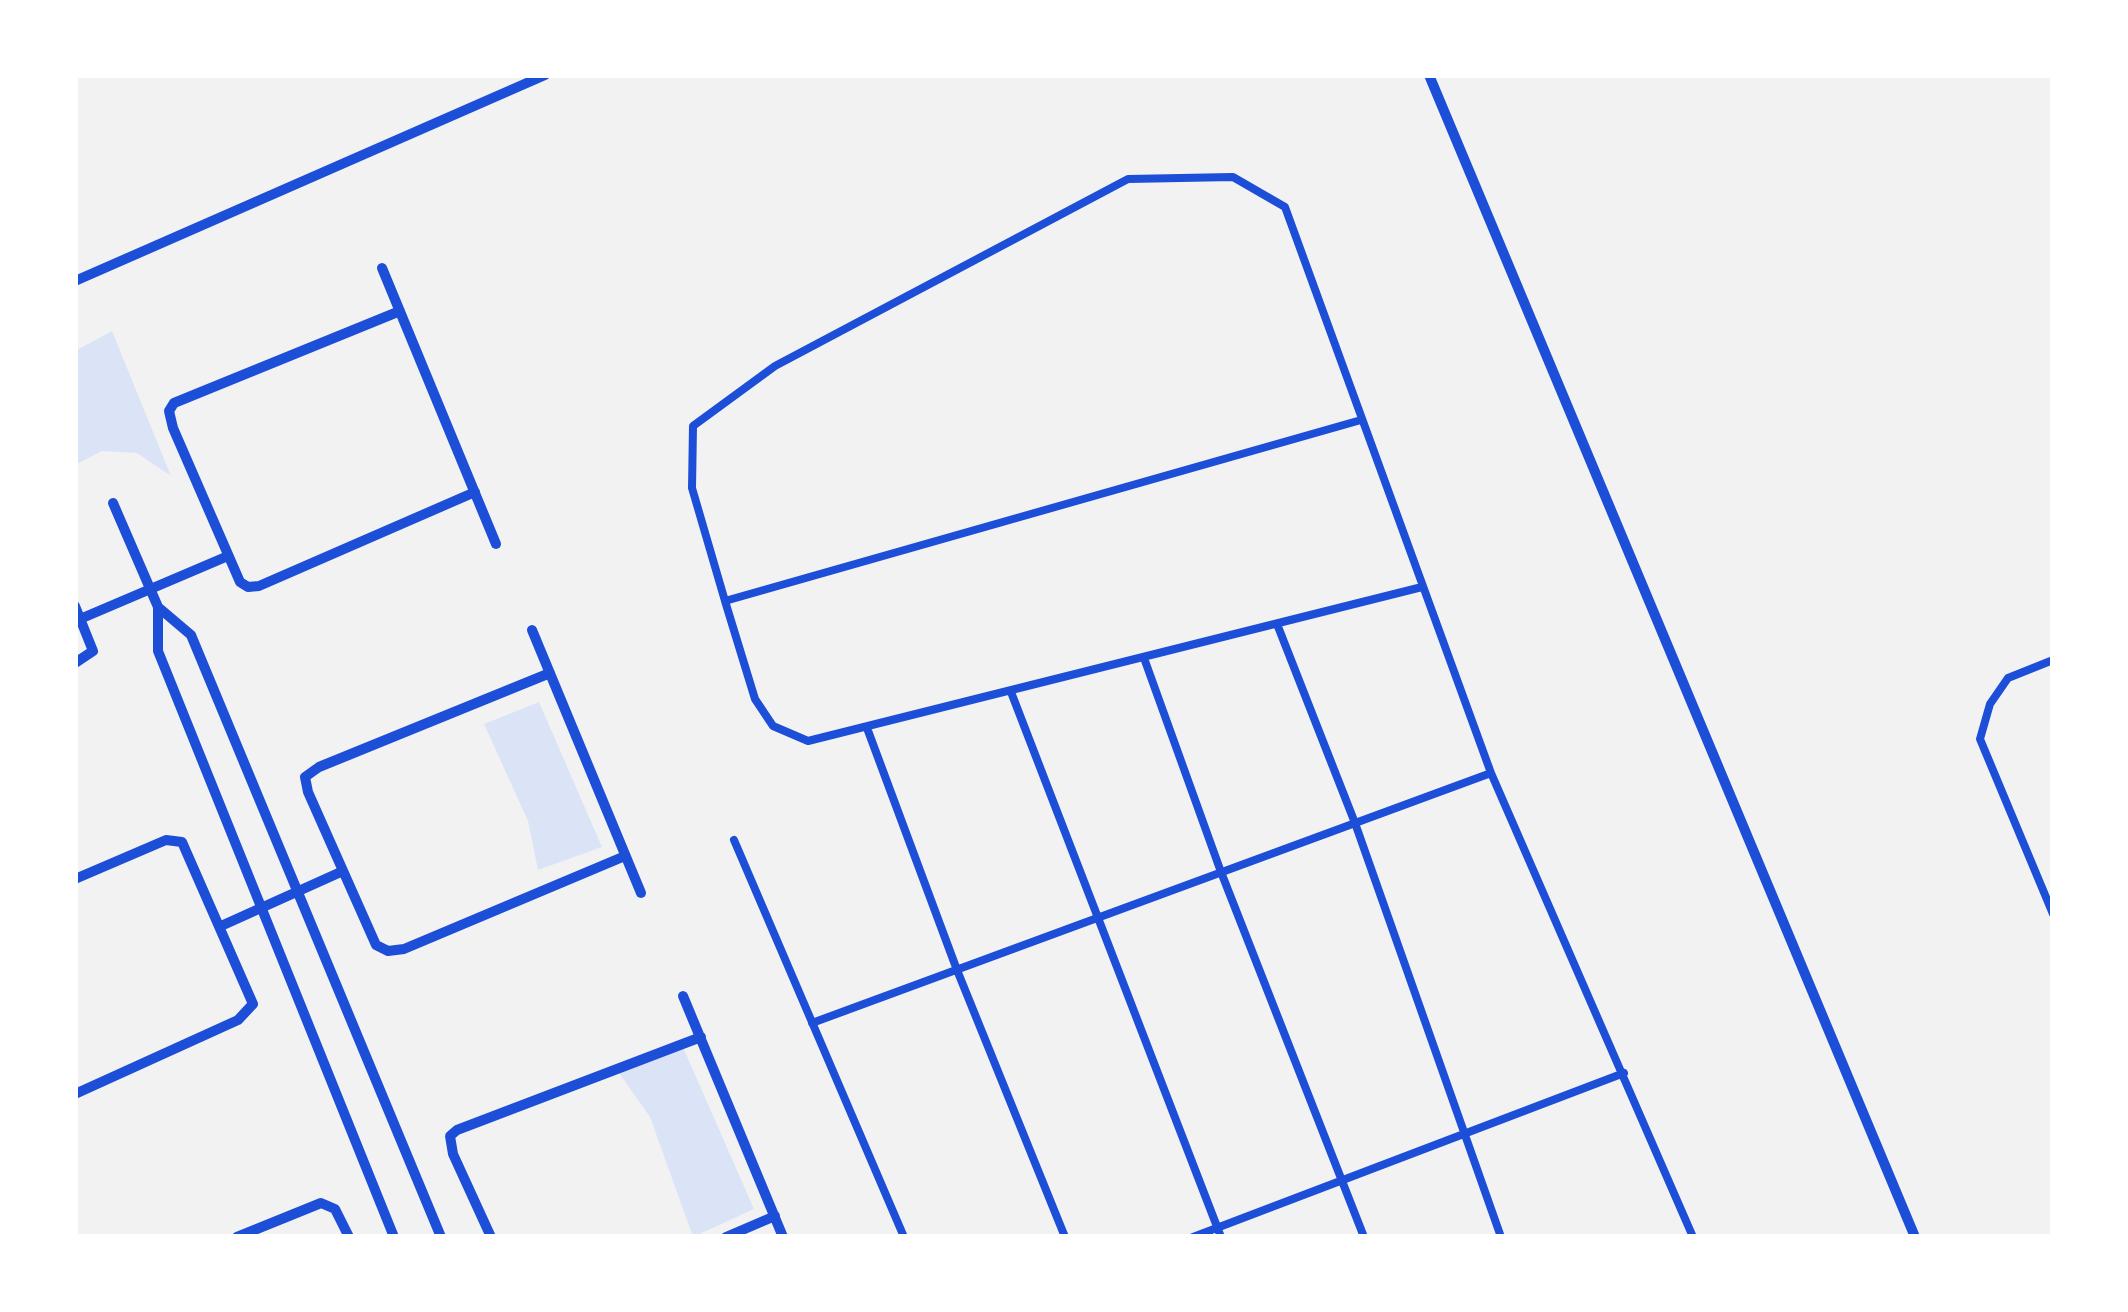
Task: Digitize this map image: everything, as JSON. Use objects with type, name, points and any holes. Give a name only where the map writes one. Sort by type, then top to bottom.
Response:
[{"type":"street","points":[[75,281],[545,75]]},
{"type":"street","points":[[1429,75],[1914,1237]]},
{"type":"street","points":[[382,268],[496,544]]},
{"type":"street","points":[[400,311],[180,400],[169,411],[228,556],[240,582],[248,587],[259,586],[475,492]]},
{"type":"street","points":[[114,504],[158,608],[158,651],[394,1237]]},
{"type":"street","points":[[80,618],[228,556]]},
{"type":"street","points":[[75,606],[92,654],[75,664]]},
{"type":"street","points":[[158,608],[190,635],[441,1237]]},
{"type":"street","points":[[532,630],[641,894]]},
{"type":"street","points":[[550,673],[319,767],[306,777],[343,871],[376,945],[388,951],[404,948],[626,856]]},
{"type":"street","points":[[75,879],[178,839],[187,847],[252,996],[250,1011],[75,1094]]},
{"type":"street","points":[[221,926],[343,871]]},
{"type":"street","points":[[684,996],[784,1237]]},
{"type":"street","points":[[487,1236],[453,1154],[450,1136],[700,1037]]},
{"type":"street","points":[[237,1237],[314,1204],[330,1205],[349,1237]]},
{"type":"street","points":[[726,1237],[775,1216]]},
{"type":"lane","points":[[1422,587],[808,741],[773,726],[755,699],[692,488],[693,426],[775,366],[1128,179],[1233,177],[1284,207],[1490,773],[1693,1237]]},
{"type":"lane","points":[[725,601],[1361,420]]},
{"type":"lane","points":[[1277,624],[1354,823],[1501,1237]]},
{"type":"lane","points":[[1144,658],[1221,872],[1364,1237]]},
{"type":"lane","points":[[2053,660],[2008,678],[1990,704],[1980,739],[2053,914]]},
{"type":"lane","points":[[1011,692],[1101,917],[1219,1232]]},
{"type":"lane","points":[[867,728],[957,970],[1065,1237]]},
{"type":"lane","points":[[812,1024],[1490,773]]},
{"type":"lane","points":[[734,840],[904,1237]]},
{"type":"lane","points":[[1193,1237],[1219,1232],[1342,1180],[1624,1073]]},
{"type":"shaded area","points":[[112,331],[171,476],[137,453],[102,451],[75,465],[75,351]]},
{"type":"shaded area","points":[[539,702],[602,847],[538,870],[528,821],[484,724]]},
{"type":"shaded area","points":[[682,1045],[754,1209],[693,1237],[650,1117],[619,1073]]}]
